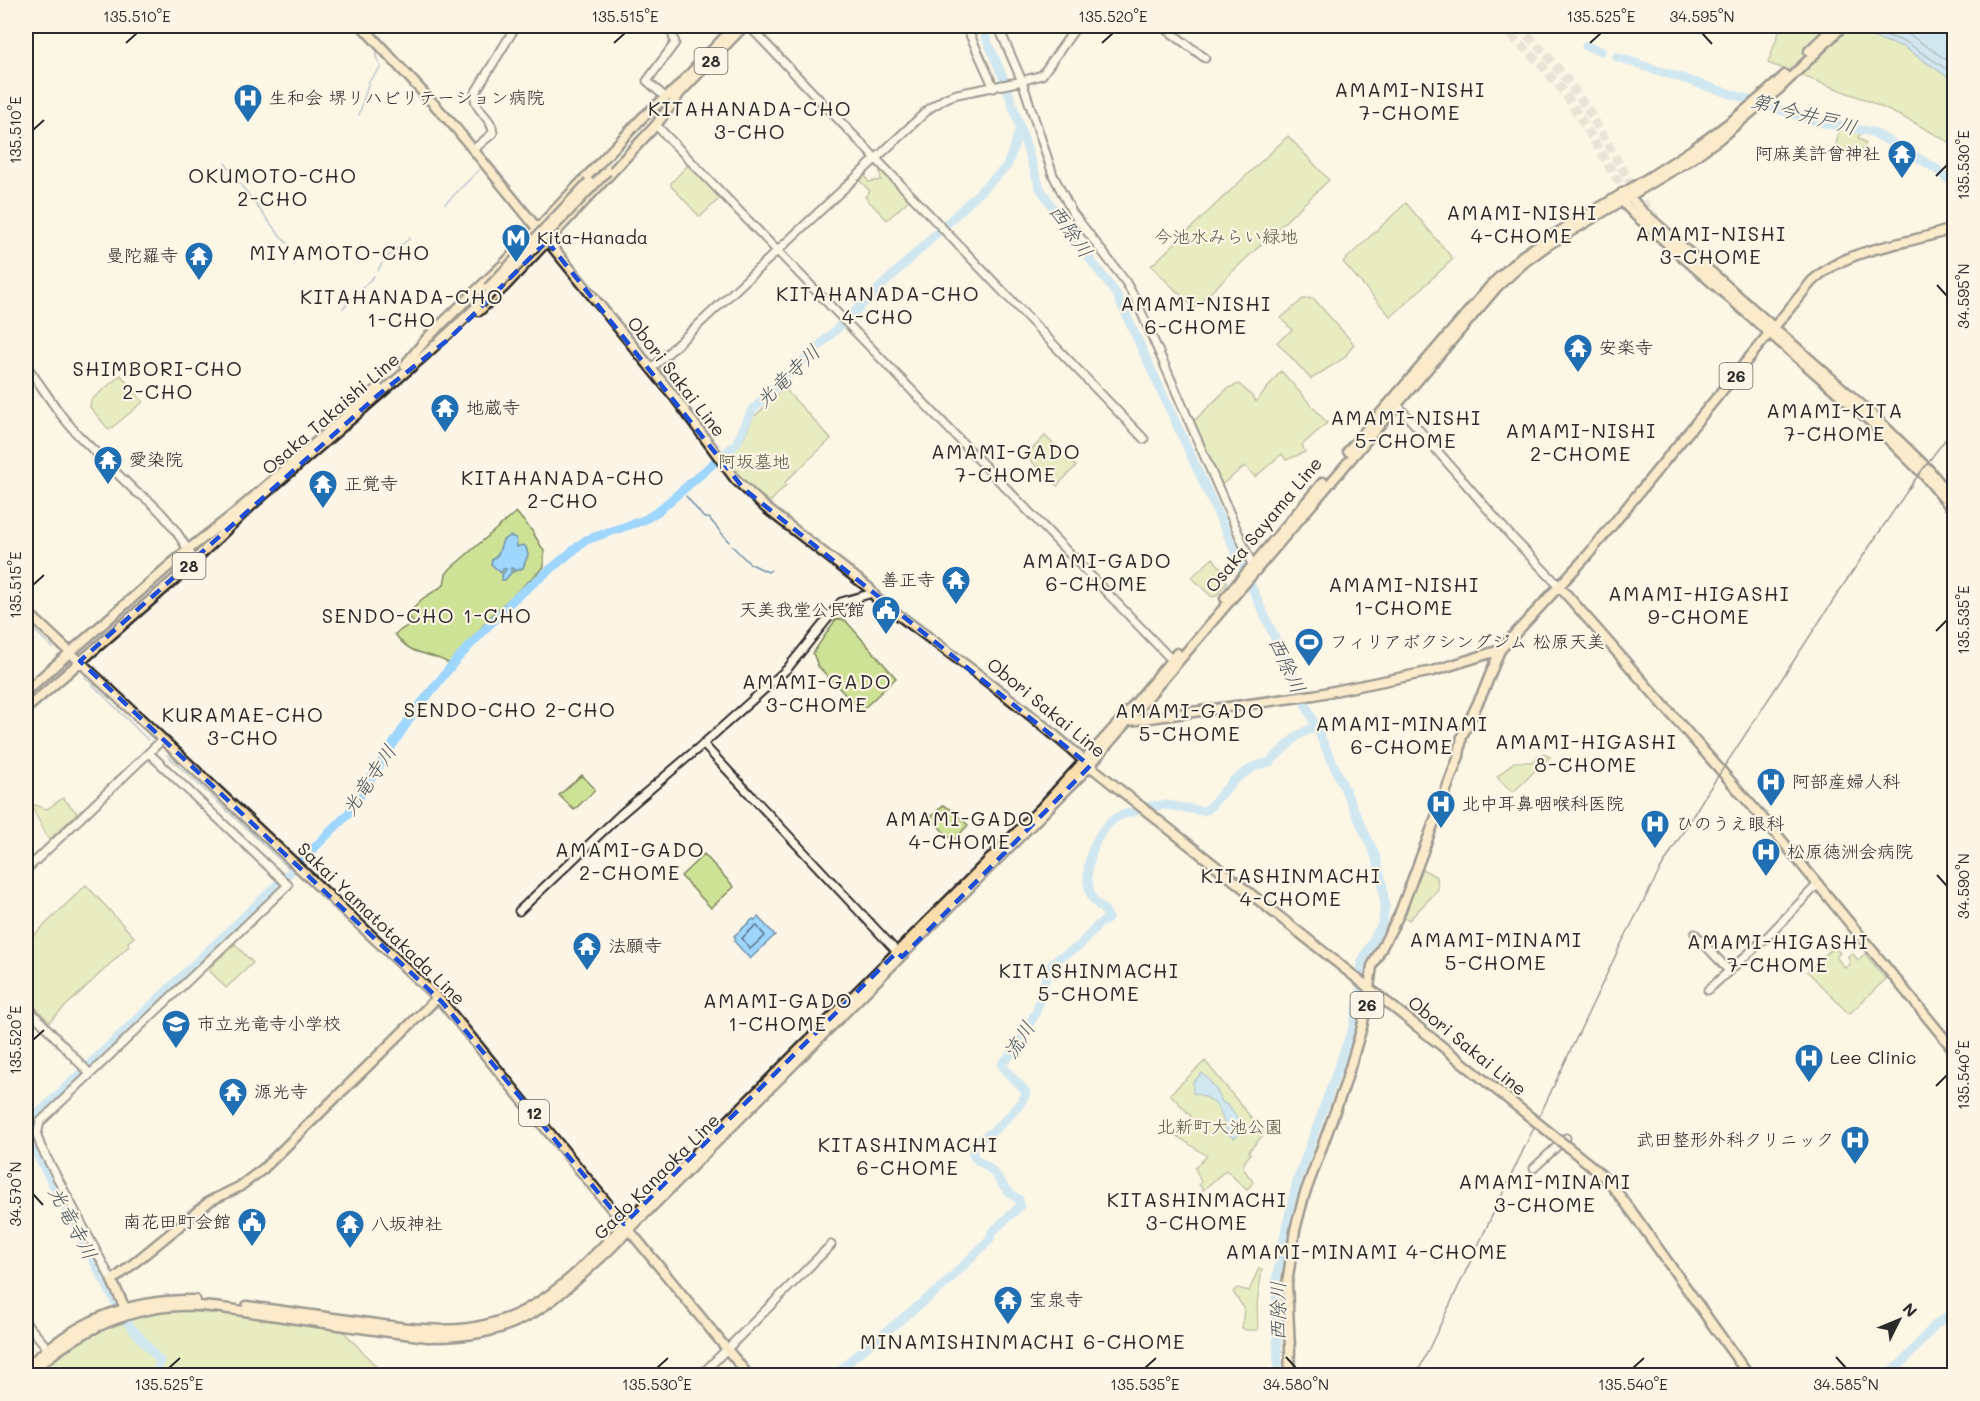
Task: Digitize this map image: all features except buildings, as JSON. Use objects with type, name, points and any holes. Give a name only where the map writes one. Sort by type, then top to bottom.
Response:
[{"type":"main road","name":"Obori Sakai Line","points":[[362,26],[441,110],[676,399],[744,489],[869,588],[877,599],[968,665],[1049,729],[1087,763],[1589,1164],[1609,1182],[1630,1209],[1749,1376]]},
{"type":"main road","name":"Osaka Takaishi Line","points":[[26,709],[195,560],[254,504],[425,355],[605,169],[735,26]]},
{"type":"main road","name":"Osaka Takaishi Line","points":[[671,95],[746,26]]},
{"type":"main road","name":"Osaka Sayama Line","points":[[1747,113],[1834,26]]},
{"type":"main road","name":"Osaka Sayama Line","points":[[1087,763],[1126,720],[1394,401],[1507,277],[1548,245],[1624,197],[1747,113],[1843,26]]},
{"type":"main road","points":[[425,355],[450,338],[506,285],[656,125],[671,95]]},
{"type":"main road","points":[[405,365],[428,337],[503,265],[671,95]]},
{"type":"main road","points":[[1624,197],[1641,210],[1890,440],[1924,475],[1954,511]]},
{"type":"main road","name":"26","points":[[1289,1376],[1287,1284],[1293,1239],[1304,1196],[1345,1084],[1362,1027],[1367,987],[1374,960],[1390,935],[1399,915],[1459,756],[1462,736],[1500,650],[1587,556],[1812,281],[1832,266],[1876,249],[1954,228]]},
{"type":"main road","name":"Osaka Takaishi Line","points":[[26,691],[188,549],[234,514],[479,301]]},
{"type":"main road","points":[[1772,330],[1895,436],[1929,470],[1954,500]]},
{"type":"main road","points":[[1559,586],[1774,831],[1954,1050]]},
{"type":"main road","name":"Sakai Yamatotakada Line","points":[[26,611],[437,998],[749,1376]]},
{"type":"main road","name":"26","points":[[1126,720],[1310,696],[1433,671],[1500,650]]},
{"type":"main road","name":"Gado Kanaoka Line","points":[[26,1368],[88,1322],[155,1301],[200,1300],[430,1331],[473,1328],[513,1317],[551,1295],[626,1227],[1087,763]]},
{"type":"main road","points":[[127,1311],[112,1281],[210,1201],[239,1187],[263,1169],[437,998]]},
{"type":"main road","name":"Gado Kanaoka Line","points":[[27,1376],[51,1351]]},
{"type":"street","points":[[474,150],[493,133],[493,127],[476,106],[474,99],[476,93],[516,26]]},
{"type":"street","points":[[670,26],[675,44],[647,81],[671,95]]},
{"type":"street","points":[[746,26],[1144,439]]},
{"type":"street","points":[[998,26],[1053,175],[1072,212],[1125,281],[1136,300],[1252,569]]},
{"type":"street","points":[[651,369],[936,103],[957,94],[1020,82],[1042,75],[1077,26]]},
{"type":"street","points":[[1162,26],[1205,58]]},
{"type":"street","points":[[967,27],[996,87]]},
{"type":"street","points":[[656,125],[1168,656]]},
{"type":"street","points":[[26,365],[78,435],[136,492],[144,497],[180,535],[195,560]]},
{"type":"street","points":[[1394,401],[1509,535],[1559,586]]},
{"type":"street","points":[[519,911],[621,814],[788,669],[841,602],[873,593]]},
{"type":"street","points":[[26,870],[162,740]]},
{"type":"street","points":[[703,744],[899,954]]},
{"type":"street","points":[[112,1281],[41,1147],[37,1135],[40,1122],[86,1070],[288,885],[149,753]]},
{"type":"street","points":[[1708,990],[1818,885]]},
{"type":"street","points":[[1695,934],[1729,971]]},
{"type":"street","points":[[26,1006],[86,1070]]},
{"type":"street","points":[[1534,1168],[1566,1138]]},
{"type":"street","points":[[700,1376],[831,1245]]},
{"type":"street","points":[[26,1323],[51,1351]]},
{"type":"highlighted area","points":[[547,241],[744,489],[1090,766],[902,957],[897,952],[624,1224],[442,1002],[80,661],[378,395],[450,338]]},
{"type":"green space","points":[[1781,26],[1838,26],[1904,47],[1954,81],[1954,145],[1913,122],[1864,99],[1768,63]]},
{"type":"green space","points":[[1839,129],[1861,133],[1858,138],[1866,143],[1858,156],[1846,149],[1843,155],[1836,146]]},
{"type":"green space","name":"今池水みらい緑地","points":[[1288,136],[1329,180],[1194,308],[1151,266]]},
{"type":"green space","points":[[688,165],[721,197],[700,217],[671,186],[671,183]]},
{"type":"green space","points":[[879,166],[910,199],[887,220],[865,197],[870,191],[859,180],[865,174],[868,182],[881,180]]},
{"type":"green space","points":[[1406,203],[1453,259],[1391,317],[1343,262]]},
{"type":"green space","points":[[1313,298],[1354,344],[1344,358],[1311,379],[1277,342],[1292,330],[1281,318],[1303,299]]},
{"type":"green space","points":[[1281,371],[1327,423],[1302,445],[1305,452],[1286,460],[1282,454],[1255,477],[1245,466],[1221,485],[1194,421],[1228,388],[1239,384],[1256,402]]},
{"type":"green space","points":[[121,375],[143,402],[109,430],[90,407],[91,400]]},
{"type":"green space","name":"阿坂墓地","points":[[783,389],[831,439],[785,482],[786,485],[770,502],[746,485],[726,458],[743,438],[754,414],[756,415]]},
{"type":"green space","points":[[1045,436],[1076,466],[1057,486],[1027,457],[1027,454]]},
{"type":"green space","points":[[516,512],[532,531],[544,551],[544,567],[496,611],[450,664],[415,651],[402,642],[395,634],[413,622],[408,614],[422,599],[444,585],[446,574],[451,568]]},
{"type":"green space","points":[[1213,558],[1223,571],[1227,582],[1216,596],[1212,597],[1193,579],[1193,576]]},
{"type":"green space","points":[[836,619],[845,620],[896,678],[861,711],[818,666],[813,653]]},
{"type":"green space","points":[[1543,754],[1550,757],[1514,791],[1511,791],[1497,777],[1514,762],[1531,762]]},
{"type":"green space","points":[[582,775],[594,791],[574,810],[559,795]]},
{"type":"green space","points":[[63,798],[77,813],[49,840],[32,807],[35,805],[47,809]]},
{"type":"green space","points":[[943,805],[968,825],[954,840],[930,818]]},
{"type":"green space","points":[[704,854],[734,887],[711,908],[681,876]]},
{"type":"green space","points":[[1420,868],[1437,877],[1438,890],[1409,920],[1403,916]]},
{"type":"green space","points":[[86,885],[134,937],[128,942],[129,946],[49,1022],[26,997],[26,943]]},
{"type":"green space","points":[[235,944],[253,963],[226,988],[208,969]]},
{"type":"green space","points":[[1834,947],[1840,953],[1836,957],[1845,968],[1850,964],[1848,956],[1852,953],[1858,960],[1865,954],[1886,979],[1849,1014],[1807,971]]},
{"type":"green space","name":"北新町大池公園","points":[[1205,1061],[1263,1132],[1249,1151],[1250,1154],[1244,1163],[1243,1168],[1253,1182],[1247,1190],[1226,1170],[1203,1190],[1195,1168],[1207,1156],[1174,1134],[1191,1116],[1170,1094]]},
{"type":"green space","points":[[1259,1268],[1262,1269],[1257,1303],[1258,1330],[1246,1330],[1242,1328],[1244,1308],[1233,1292],[1237,1288],[1249,1291]]},
{"type":"green space","points":[[184,1311],[236,1315],[343,1331],[384,1375],[35,1376],[79,1343],[116,1324],[141,1315]]},
{"type":"water","points":[[1838,26],[1954,26],[1954,81],[1904,47]]},
{"type":"water","points":[[510,536],[516,538],[517,547],[523,545],[526,547],[528,555],[523,568],[513,572],[514,569],[511,568],[511,573],[505,580],[502,580],[506,569],[503,569],[501,573],[491,564],[503,540]]},
{"type":"water","points":[[758,917],[775,935],[750,959],[734,941],[736,939],[734,936]]},
{"type":"water","points":[[1202,1073],[1214,1086],[1222,1102],[1229,1106],[1247,1132],[1245,1134],[1241,1133],[1234,1138],[1226,1129],[1219,1109],[1213,1102],[1193,1093],[1193,1082]]},
{"type":"waterway","name":"西除川","points":[[981,26],[1005,82],[1040,188],[1065,226],[1117,295],[1376,857],[1382,882],[1385,906],[1382,924],[1362,961],[1361,990],[1353,1027],[1297,1181],[1286,1228],[1276,1280],[1278,1376]]},
{"type":"waterway","name":"第1今井戸川","points":[[1586,46],[1601,51]]},
{"type":"waterway","points":[[359,115],[369,81],[381,67],[376,53]]},
{"type":"waterway","name":"第1今井戸川","points":[[1617,57],[1638,64]]},
{"type":"waterway","name":"第1今井戸川","points":[[1644,66],[1818,122],[1873,132],[1935,168],[1954,184]]},
{"type":"waterway","name":"光竜寺川","points":[[116,1303],[32,1145],[28,1129],[37,1115],[348,814],[412,715],[456,660],[513,600],[586,540],[644,520],[657,512],[736,444],[752,410],[1007,166],[1020,129]]},
{"type":"waterway","points":[[225,163],[234,176]]},
{"type":"waterway","points":[[445,204],[479,170]]},
{"type":"waterway","points":[[235,178],[287,243]]},
{"type":"waterway","points":[[385,259],[410,238]]},
{"type":"waterway","points":[[378,271],[382,263]]},
{"type":"waterway","points":[[343,308],[374,276]]},
{"type":"waterway","points":[[686,496],[704,518],[709,518],[729,542]]},
{"type":"waterway","points":[[732,546],[749,563],[768,572],[771,570]]},
{"type":"waterway","points":[[26,622],[53,648]]},
{"type":"waterway","points":[[85,677],[148,740]]},
{"type":"waterway","name":"流川","points":[[1151,806],[1167,805],[1203,811],[1208,809],[1233,781],[1255,766],[1270,762],[1297,736],[1315,726]]},
{"type":"waterway","points":[[167,755],[292,871]]},
{"type":"waterway","name":"流川","points":[[835,1376],[853,1358],[943,1286],[990,1239],[992,1232],[1020,1206],[1019,1199],[1006,1189],[988,1167],[974,1157],[974,1145],[1005,1120],[1024,1097],[1026,1092],[1002,1064],[1016,1049],[1036,1012],[1049,968],[1056,960],[1079,946],[1098,925],[1108,919],[1106,913],[1092,897],[1089,887],[1091,855],[1100,834],[1114,819],[1136,811]]},
{"type":"waterway","points":[[1886,1376],[1904,1361],[1935,1325],[1954,1311]]},
{"type":"waterway","name":"光竜寺川","points":[[127,1322],[160,1361],[156,1376]]},
{"type":"tunnel","points":[[1501,26],[1540,63],[1567,96],[1628,198]]},
{"type":"tunnel","points":[[1518,26],[1550,59],[1569,83],[1632,186],[1659,222]]},
{"type":"railway","points":[[1416,1376],[1621,944],[1660,870],[1703,799],[1844,584],[1916,478],[1954,428]]},
{"type":"place","name":"生和会 堺リハビリテーション病院","points":[[248,124]]},
{"type":"place","name":"阿麻美許曾神社","points":[[1902,180]]},
{"type":"place","name":"Kita-Hanada","points":[[516,264]]},
{"type":"place","name":"曼陀羅寺","points":[[199,282]]},
{"type":"place","name":"安楽寺","points":[[1578,374]]},
{"type":"place","name":"地蔵寺","points":[[445,434]]},
{"type":"place","name":"愛染院","points":[[108,486]]},
{"type":"place","name":"正覚寺","points":[[323,510]]},
{"type":"place","name":"善正寺","points":[[956,606]]},
{"type":"place","name":"天美我堂公民館","points":[[886,636]]},
{"type":"place","name":"フィリアボクシングジム 松原天美","points":[[1309,668]]},
{"type":"place","name":"阿部産婦人科","points":[[1771,808]]},
{"type":"place","name":"北中耳鼻咽喉科医院","points":[[1441,830]]},
{"type":"place","name":"ひのうえ眼科","points":[[1655,850]]},
{"type":"place","name":"松原徳洲会病院","points":[[1766,878]]},
{"type":"place","name":"法願寺","points":[[587,972]]},
{"type":"place","name":"市立光竜寺小学校","points":[[176,1050]]},
{"type":"place","name":"Lee Clinic","points":[[1809,1084]]},
{"type":"place","name":"源光寺","points":[[233,1118]]},
{"type":"place","name":"武田整形外科クリニック","points":[[1855,1166]]},
{"type":"place","name":"南花田町会館","points":[[252,1248]]},
{"type":"place","name":"八坂神社","points":[[350,1250]]},
{"type":"place","name":"宝泉寺","points":[[1008,1326]]},
{"type":"district","name":"AMAMI-NISHI 7-CHOME","points":[[1410,102]]},
{"type":"district","name":"KITAHANADA-CHO 3-CHO","points":[[750,120]]},
{"type":"district","name":"OKUMOTO-CHO 2-CHO","points":[[273,188]]},
{"type":"district","name":"AMAMI-NISHI 4-CHOME","points":[[1522,224]]},
{"type":"district","name":"AMAMI-NISHI 3-CHOME","points":[[1711,246]]},
{"type":"district","name":"MIYAMOTO-CHO","points":[[340,253]]},
{"type":"district","name":"KITAHANADA-CHO 4-CHO","points":[[878,306]]},
{"type":"district","name":"KITAHANADA-CHO 1-CHO","points":[[402,308]]},
{"type":"district","name":"AMAMI-NISHI 6-CHOME","points":[[1196,316]]},
{"type":"district","name":"SHIMBORI-CHO 2-CHO","points":[[158,380]]},
{"type":"district","name":"AMAMI-KITA 7-CHOME","points":[[1835,422]]},
{"type":"district","name":"AMAMI-NISHI 5-CHOME","points":[[1406,430]]},
{"type":"district","name":"AMAMI-NISHI 2-CHOME","points":[[1581,442]]},
{"type":"district","name":"AMAMI-GADO 7-CHOME","points":[[1006,464]]},
{"type":"district","name":"KITAHANADA-CHO 2-CHO","points":[[563,490]]},
{"type":"district","name":"AMAMI-GADO 6-CHOME","points":[[1097,572]]},
{"type":"district","name":"AMAMI-NISHI 1-CHOME","points":[[1404,596]]},
{"type":"district","name":"AMAMI-HIGASHI 9-CHOME","points":[[1699,606]]},
{"type":"district","name":"SENDO-CHO 1-CHO","points":[[427,616]]},
{"type":"district","name":"AMAMI-GADO 3-CHOME","points":[[817,694]]},
{"type":"district","name":"SENDO-CHO 2-CHO","points":[[510,710]]},
{"type":"district","name":"AMAMI-GADO 5-CHOME","points":[[1190,722]]},
{"type":"district","name":"KURAMAE-CHO 3-CHO","points":[[243,726]]},
{"type":"district","name":"AMAMI-MINAMI 6-CHOME","points":[[1402,736]]},
{"type":"district","name":"AMAMI-HIGASHI 8-CHOME","points":[[1586,754]]},
{"type":"district","name":"AMAMI-GADO 4-CHOME","points":[[960,830]]},
{"type":"district","name":"AMAMI-GADO 2-CHOME","points":[[630,862]]},
{"type":"district","name":"KITASHINMACHI 4-CHOME","points":[[1291,888]]},
{"type":"district","name":"AMAMI-MINAMI 5-CHOME","points":[[1496,952]]},
{"type":"district","name":"AMAMI-HIGASHI 7-CHOME","points":[[1778,954]]},
{"type":"district","name":"KITASHINMACHI 5-CHOME","points":[[1089,982]]},
{"type":"district","name":"AMAMI-GADO 1-CHOME","points":[[778,1012]]},
{"type":"district","name":"KITASHINMACHI 6-CHOME","points":[[908,1156]]},
{"type":"district","name":"AMAMI-MINAMI 3-CHOME","points":[[1545,1194]]},
{"type":"district","name":"KITASHINMACHI 3-CHOME","points":[[1197,1212]]},
{"type":"district","name":"AMAMI-MINAMI 4-CHOME","points":[[1367,1252]]},
{"type":"district","name":"MINAMISHINMACHI 6-CHOME","points":[[1023,1342]]}]
